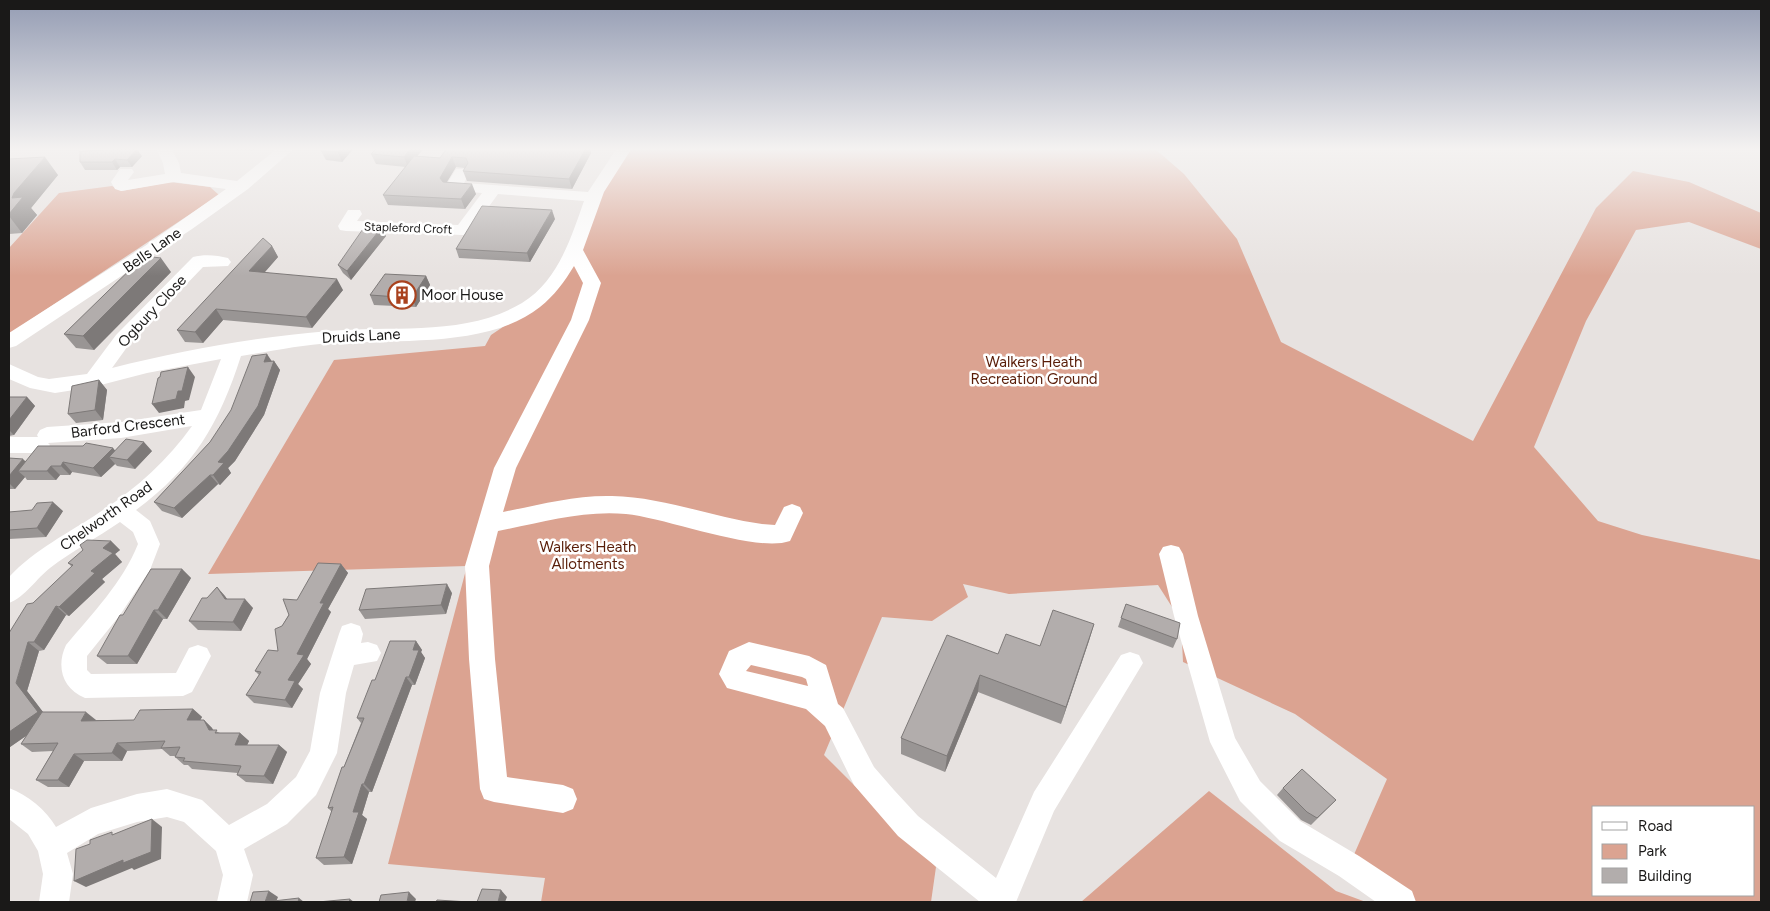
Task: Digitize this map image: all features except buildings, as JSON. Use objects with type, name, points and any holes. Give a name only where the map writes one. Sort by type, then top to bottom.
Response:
[{"type":"street","name":"Bells Lane","points":[[9,342],[121,271],[236,191]]},
{"type":"street","name":"Stapleford Croft","points":[[354,214],[346,226],[463,230],[494,191]]},
{"type":"street","points":[[504,191],[594,197]]},
{"type":"street","name":"Druids Lane","points":[[12,376],[36,384],[52,386],[93,380],[147,366],[306,339],[468,329],[509,317],[529,306],[545,293],[575,250],[598,191]]},
{"type":"street","points":[[564,799],[494,789],[482,659],[477,566],[505,468],[580,320],[592,283],[575,250]]},
{"type":"street","name":"Ogbury Close","points":[[93,380],[123,340],[200,261],[222,262]]},
{"type":"street","name":"Chelworth Road","points":[[11,587],[58,549],[120,510],[173,466],[189,447],[208,416],[233,351]]},
{"type":"street","name":"Barford Crescent","points":[[9,445],[45,438],[121,430],[208,416]]},
{"type":"street","points":[[488,524],[598,504],[628,506],[758,534],[782,535],[792,513]]},
{"type":"street","points":[[120,510],[142,527],[149,544],[142,563],[112,608],[75,653],[74,674],[85,686],[183,684],[198,656]]},
{"type":"street","points":[[1172,554],[1186,616],[1223,742],[1250,791],[1290,830],[1349,866],[1401,902]]},
{"type":"street","points":[[227,842],[276,814],[306,786],[323,753],[329,726],[333,692],[354,647]]},
{"type":"street","points":[[827,711],[834,717],[864,776],[902,819],[1002,902],[1044,802],[1130,662]]},
{"type":"street","points":[[9,802],[38,824],[51,846],[58,874],[54,902]]},
{"type":"street","points":[[51,846],[91,822],[137,808],[166,803],[192,810],[227,842],[238,875],[232,902]]},
{"type":"green space","points":[[78,191],[214,191],[219,195],[9,334],[9,248],[59,193]]},
{"type":"green space","name":"Walkers Heath Recreation Ground","points":[[604,191],[1197,191],[1237,239],[1281,342],[1473,441],[1596,208],[1613,191],[1709,191],[1761,213],[1761,249],[1689,222],[1636,230],[1586,321],[1534,447],[1598,521],[1642,535],[1761,560],[1761,902],[1401,902],[1349,866],[1387,779],[1295,714],[1183,662],[1181,621],[1158,585],[1009,594],[963,584],[968,597],[932,621],[882,617],[824,755],[936,867],[931,902],[541,902],[545,878],[388,864],[467,566],[208,574],[334,360],[485,346],[491,335],[551,295]]},
{"type":"green space","points":[[1209,791],[1336,891],[1366,902],[1081,902]]},
{"type":"place","name":"Moor House","points":[[402,295]]},
{"type":"park label","name":"Walkers Heath Allotments","points":[[588,556]]}]
